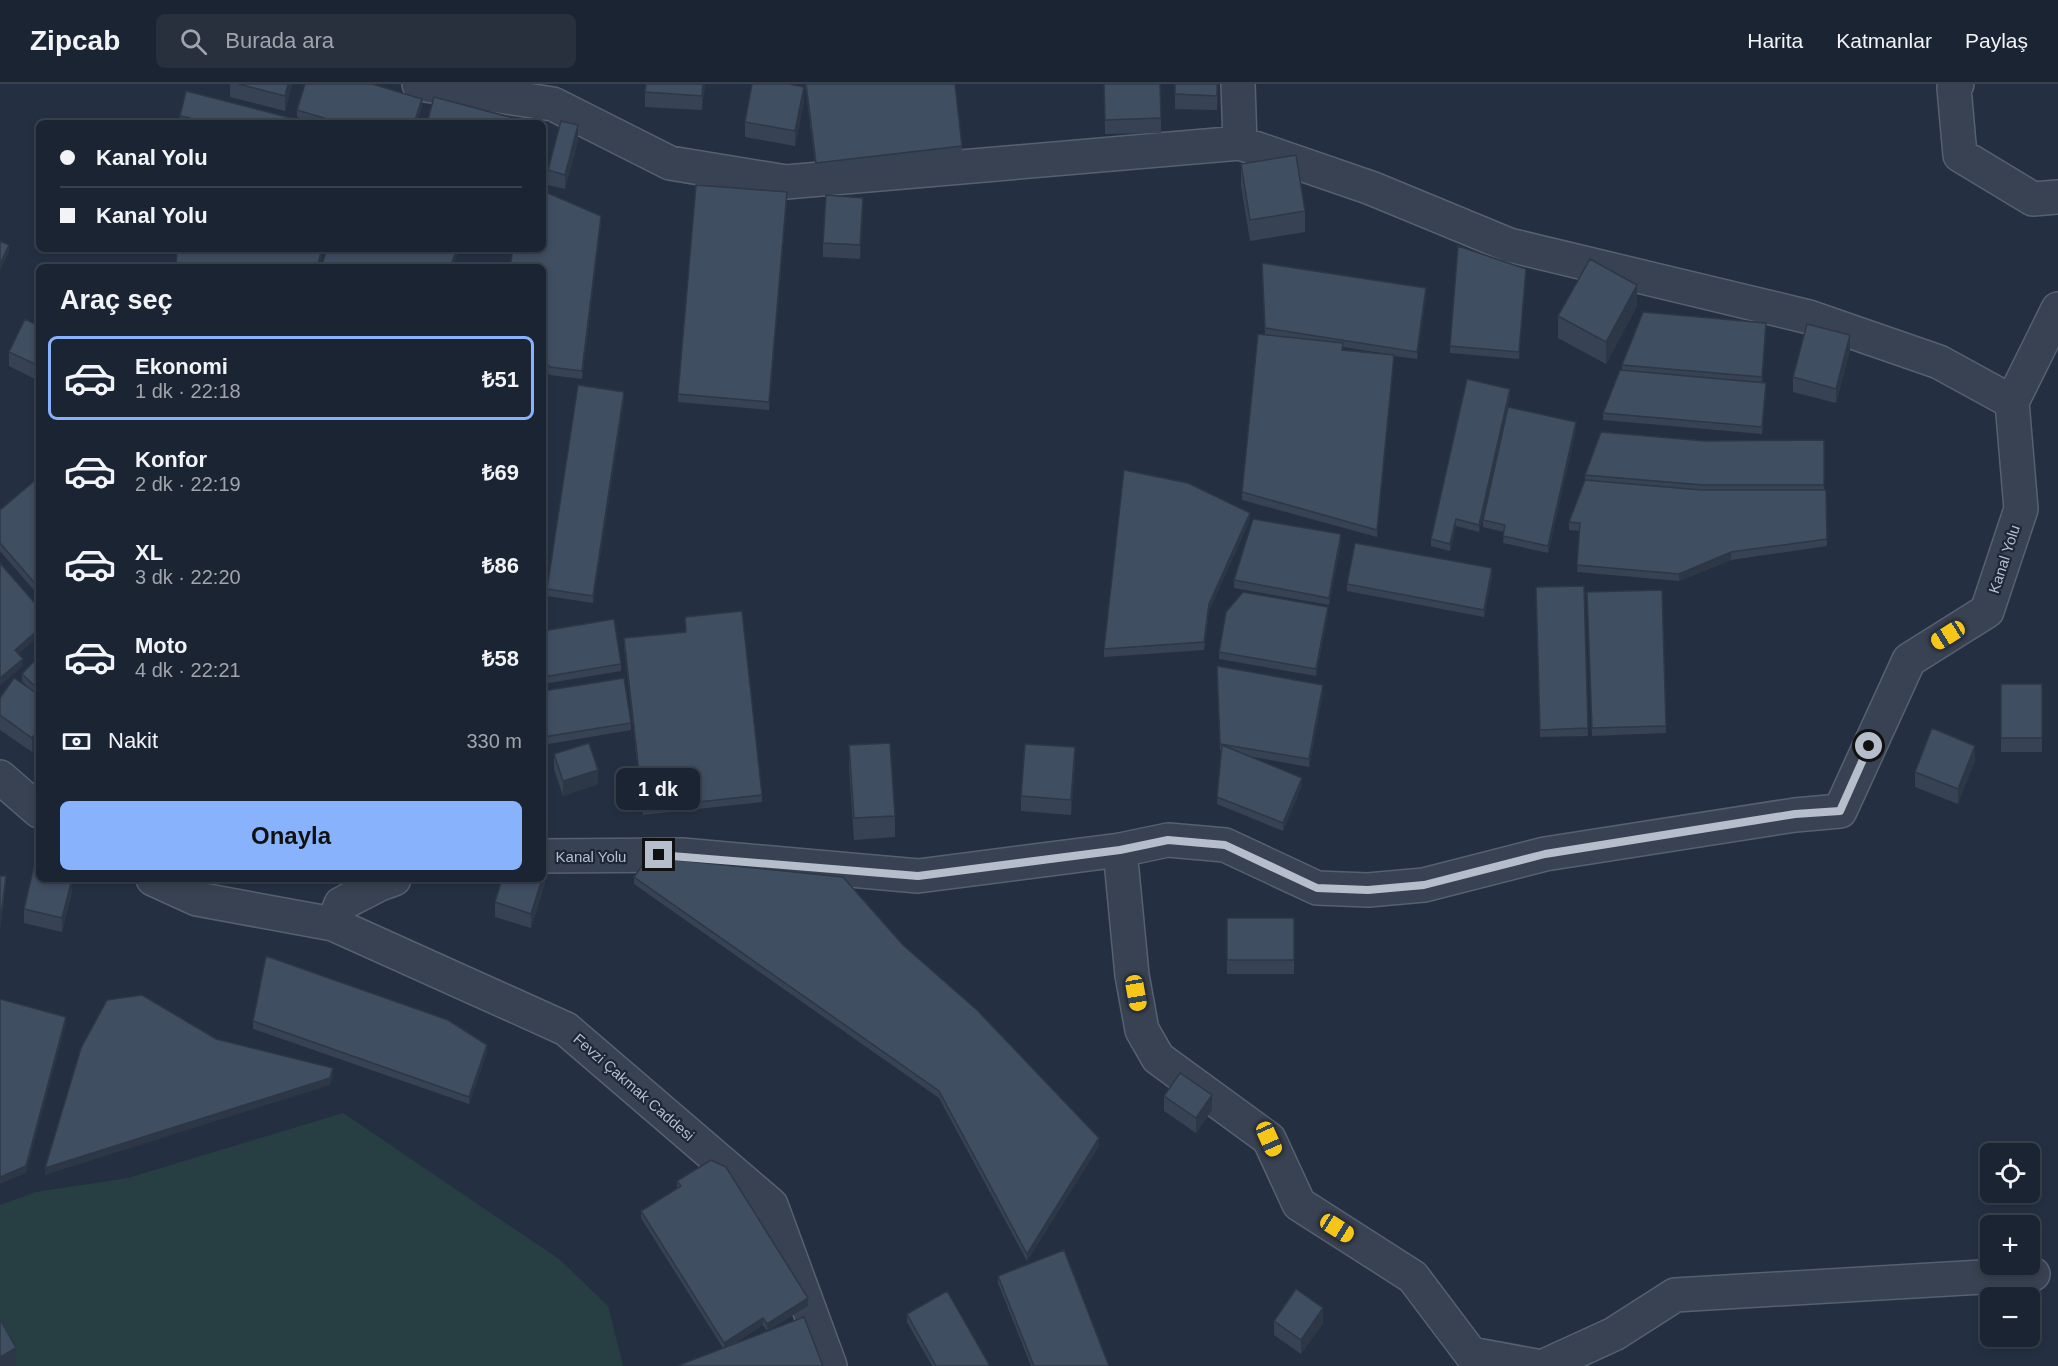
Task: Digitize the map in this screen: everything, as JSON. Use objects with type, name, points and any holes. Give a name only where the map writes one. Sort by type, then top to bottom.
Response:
[{"type":"street","points":[[419,84],[464,87],[553,104],[670,163],[786,182],[1240,143],[1371,188],[1509,245],[1820,321],[1939,362],[2012,402],[2058,309]]},
{"type":"street","points":[[1238,84],[1240,143]]},
{"type":"street","points":[[1958,84],[1954,88],[1960,156],[2033,199],[2058,198]]},
{"type":"street","name":"Kanal Yolu","points":[[546,856],[682,855],[918,876],[1120,850],[1168,840],[1225,845],[1317,888],[1368,890],[1424,885],[1556,852],[1795,814],[1840,811],[1909,660],[1987,611],[2021,509],[2012,402]]},
{"type":"street","points":[[0,777],[36,808]]},
{"type":"street","points":[[1120,850],[1132,975],[1142,1030],[1158,1058],[1269,1139],[1299,1204],[1413,1276],[1471,1354],[1536,1366]]},
{"type":"street","name":"Fevzi Çakmak Caddesi","points":[[160,882],[197,899],[333,924],[566,1029],[771,1205],[830,1366]]},
{"type":"street","points":[[333,924],[341,904],[386,882]]},
{"type":"street","points":[[1544,1366],[1614,1334],[1675,1295],[2016,1275]]},
{"type":"green space","points":[[343,1113],[559,1259],[608,1306],[623,1366],[0,1366],[0,1205],[36,1192],[128,1178]]},
{"type":"building","points":[[238,84],[288,84],[285,96]]},
{"type":"building","points":[[305,84],[372,84],[422,99],[415,120],[331,120],[297,110]]},
{"type":"building","points":[[646,84],[703,84],[702,96],[645,92]]},
{"type":"building","points":[[752,84],[789,84],[804,87],[795,131],[745,122]]},
{"type":"building","points":[[806,84],[955,84],[962,146],[816,163]]},
{"type":"building","points":[[1104,84],[1160,84],[1161,118],[1105,120]]},
{"type":"building","points":[[1175,84],[1217,84],[1217,96],[1175,94]]},
{"type":"building","points":[[186,91],[298,120],[190,120],[190,118],[180,116]]},
{"type":"building","points":[[434,97],[517,119],[517,120],[428,120]]},
{"type":"building","points":[[561,121],[578,125],[565,175],[548,170]]},
{"type":"building","points":[[1296,155],[1305,211],[1250,220],[1241,164]]},
{"type":"building","points":[[696,185],[787,192],[769,402],[678,394]]},
{"type":"building","points":[[546,192],[601,216],[582,371],[550,367],[546,363],[546,264],[510,264],[512,252],[546,252]]},
{"type":"building","points":[[826,195],[863,198],[860,245],[823,243]]},
{"type":"building","points":[[0,241],[9,245],[0,264]]},
{"type":"building","points":[[1458,246],[1526,269],[1519,352],[1450,346]]},
{"type":"building","points":[[177,252],[321,252],[318,264],[176,264]]},
{"type":"building","points":[[326,252],[456,252],[451,264],[322,264]]},
{"type":"building","points":[[1590,259],[1637,285],[1606,342],[1558,316]]},
{"type":"building","points":[[1262,263],[1426,288],[1417,352],[1265,328]]},
{"type":"building","points":[[1643,312],[1766,323],[1762,377],[1622,365]]},
{"type":"building","points":[[25,319],[36,324],[36,365],[9,352]]},
{"type":"building","points":[[1807,324],[1850,335],[1836,389],[1793,377]]},
{"type":"building","points":[[1258,334],[1343,343],[1342,350],[1394,355],[1377,530],[1242,492]]},
{"type":"building","points":[[1620,370],[1766,383],[1762,427],[1603,413]]},
{"type":"building","points":[[1467,379],[1510,389],[1479,525],[1456,519],[1450,544],[1431,539]]},
{"type":"building","points":[[578,385],[624,392],[593,596],[547,589]]},
{"type":"building","points":[[1508,407],[1576,422],[1548,546],[1503,536],[1505,525],[1483,520]]},
{"type":"building","points":[[1601,432],[1705,441],[1824,440],[1824,485],[1703,485],[1585,475]]},
{"type":"building","points":[[1124,470],[1188,483],[1250,513],[1209,604],[1204,642],[1104,649]]},
{"type":"building","points":[[36,480],[36,585],[0,543],[0,510]]},
{"type":"building","points":[[1585,480],[1701,490],[1826,490],[1827,539],[1731,552],[1679,574],[1577,565],[1580,523],[1569,522]]},
{"type":"building","points":[[1253,519],[1341,534],[1329,598],[1234,580]]},
{"type":"building","points":[[1355,543],[1492,568],[1484,610],[1347,584]]},
{"type":"building","points":[[0,563],[36,605],[36,632],[15,650],[23,659],[0,678]]},
{"type":"building","points":[[1584,586],[1588,728],[1540,730],[1536,587]]},
{"type":"building","points":[[1662,590],[1666,726],[1592,728],[1587,592]]},
{"type":"building","points":[[1243,592],[1328,607],[1316,669],[1219,652],[1226,612]]},
{"type":"building","points":[[742,611],[762,795],[643,808],[624,638],[686,632],[685,617]]},
{"type":"building","points":[[614,619],[621,664],[546,676],[546,630]]},
{"type":"building","points":[[36,659],[36,687],[22,674]]},
{"type":"building","points":[[1217,666],[1323,685],[1309,759],[1220,744]]},
{"type":"building","points":[[14,678],[36,693],[36,732],[32,738],[0,715],[0,698]]},
{"type":"building","points":[[624,678],[631,723],[546,737],[546,691]]},
{"type":"building","points":[[2001,684],[2042,684],[2042,738],[2001,738]]},
{"type":"building","points":[[1932,728],[1975,746],[1958,789],[1915,772]]},
{"type":"building","points":[[589,743],[598,770],[563,781],[554,754]]},
{"type":"building","points":[[890,743],[895,816],[854,818],[849,745]]},
{"type":"building","points":[[1025,744],[1075,747],[1071,800],[1021,796]]},
{"type":"building","points":[[1222,745],[1302,778],[1283,823],[1217,797]]},
{"type":"building","points":[[648,857],[843,877],[903,945],[977,1010],[1099,1138],[1027,1254],[939,1091],[634,877]]},
{"type":"building","points":[[34,866],[36,867],[36,882],[71,882],[62,918],[24,909]]},
{"type":"building","points":[[0,876],[6,876],[0,924]]},
{"type":"building","points":[[501,882],[541,882],[531,914],[495,902]]},
{"type":"building","points":[[1227,918],[1294,918],[1294,960],[1227,960]]},
{"type":"building","points":[[266,956],[448,1020],[487,1045],[469,1097],[253,1021]]},
{"type":"building","points":[[142,995],[216,1039],[333,1068],[330,1078],[45,1168],[81,1048],[107,1000]]},
{"type":"building","points":[[0,999],[66,1017],[26,1166],[0,1177]]},
{"type":"building","points":[[1180,1073],[1212,1095],[1196,1118],[1164,1096]]},
{"type":"building","points":[[711,1160],[726,1167],[808,1298],[767,1324],[763,1318],[724,1343],[641,1211],[681,1186],[677,1181]]},
{"type":"building","points":[[1064,1250],[1109,1366],[1034,1366],[998,1276]]},
{"type":"building","points":[[1296,1289],[1323,1308],[1301,1340],[1274,1321]]},
{"type":"building","points":[[947,1291],[990,1366],[936,1366],[907,1314]]},
{"type":"building","points":[[804,1317],[823,1366],[677,1366]]},
{"type":"building","points":[[0,1319],[16,1348],[0,1357]]},
{"type":"route","points":[[659,855],[682,855],[918,876],[1120,850],[1168,840],[1225,845],[1317,888],[1368,890],[1424,885],[1545,854],[1795,814],[1840,811],[1869,746]]}]
